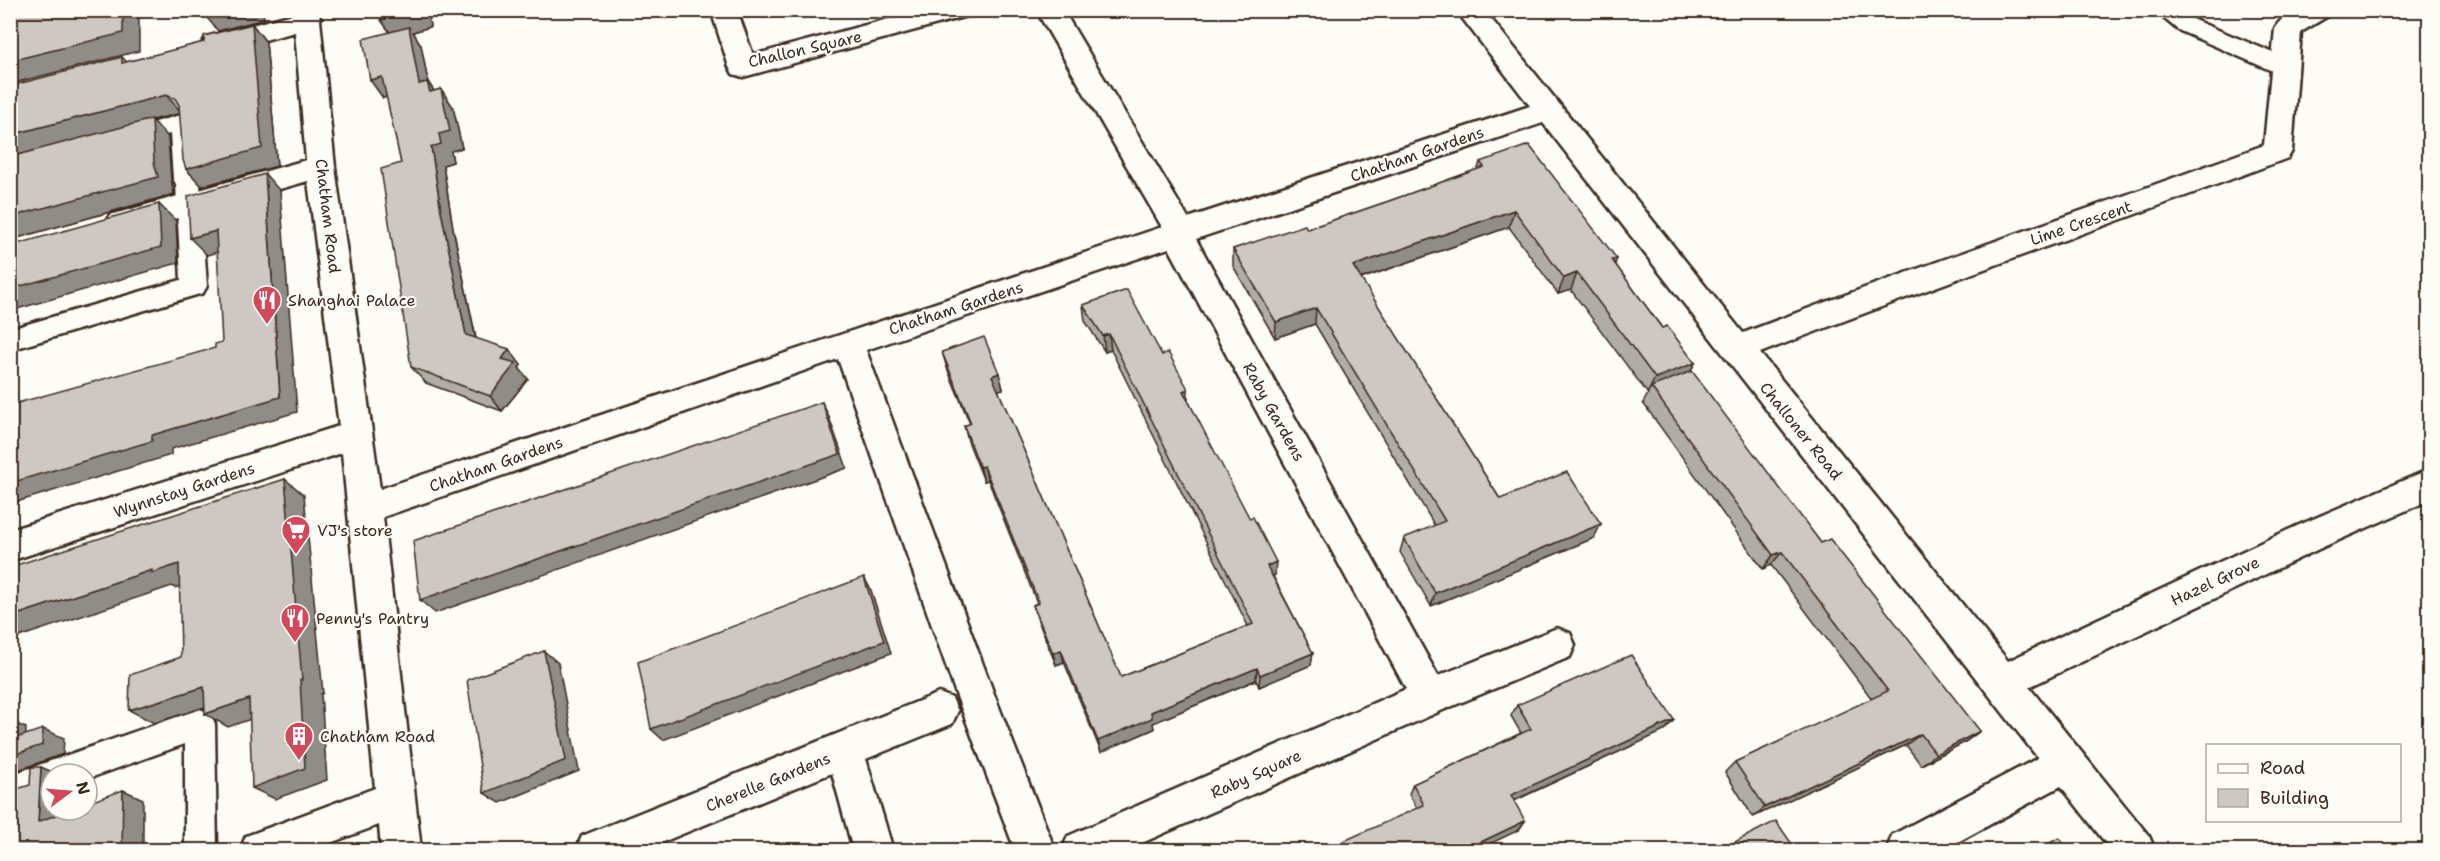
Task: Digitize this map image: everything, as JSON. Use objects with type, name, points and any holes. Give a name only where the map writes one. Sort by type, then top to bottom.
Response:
[{"type":"street","name":"Challon Square","points":[[724,10],[743,67],[958,10]]},
{"type":"street","name":"Raby Gardens","points":[[1049,10],[1173,218],[1185,249],[1430,697]]},
{"type":"street","name":"Challoner Road","points":[[1468,10],[2135,850]]},
{"type":"street","name":"Lime Crescent","points":[[1736,350],[1902,285],[2084,223],[2278,151],[2288,28],[2319,10]]},
{"type":"street","points":[[195,49],[307,15]]},
{"type":"street","name":"Chatham Road","points":[[307,15],[321,167],[357,434],[401,850]]},
{"type":"street","name":"Chatham Gardens","points":[[364,509],[848,343],[1548,110]]},
{"type":"street","points":[[100,230],[321,167]]},
{"type":"street","points":[[848,343],[975,694],[1035,850]]},
{"type":"street","name":"Wynnstay Gardens","points":[[10,546],[357,434]]},
{"type":"street","name":"Hazel Grove","points":[[2001,682],[2311,536],[2430,484]]},
{"type":"street","points":[[1430,697],[1557,645]]},
{"type":"street","name":"Raby Square","points":[[1082,850],[1430,697]]},
{"type":"street","name":"Cherelle Gardens","points":[[596,850],[939,711]]},
{"type":"street","points":[[845,751],[873,850]]},
{"type":"street","points":[[1906,849],[2066,763]]},
{"type":"street","points":[[260,850],[395,800]]},
{"type":"lane","points":[[2165,10],[2186,25],[2285,67]]},
{"type":"lane","points":[[10,340],[194,286],[181,123],[101,144]]},
{"type":"lane","points":[[93,762],[200,724],[201,850]]},
{"type":"lane","points":[[10,791],[39,781]]},
{"type":"building","points":[[10,10],[123,10],[123,33],[10,61]]},
{"type":"building","points":[[380,10],[415,10],[381,20]]},
{"type":"building","points":[[252,24],[262,148],[186,169],[183,160],[179,105],[175,98],[166,95],[10,135],[10,86],[122,57],[122,63],[204,42],[204,36]]},
{"type":"building","points":[[409,27],[419,84],[427,82],[430,92],[441,89],[450,131],[439,134],[441,144],[431,147],[441,211],[466,335],[509,349],[502,359],[516,363],[490,396],[411,367],[381,169],[401,163],[382,77],[370,80],[363,39]]},
{"type":"building","points":[[152,119],[154,162],[158,177],[10,217],[10,157]]},
{"type":"building","points":[[1529,145],[1617,259],[1612,260],[1662,328],[1667,326],[1695,363],[1655,378],[1577,273],[1564,278],[1514,210],[1353,266],[1500,499],[1567,472],[1601,524],[1435,593],[1404,538],[1445,521],[1316,308],[1276,322],[1233,249],[1305,225],[1307,229],[1389,201],[1484,167],[1480,162]]},
{"type":"building","points":[[265,174],[280,397],[152,435],[152,441],[10,483],[10,405],[215,348],[215,344],[222,342],[216,231],[190,238],[188,196]]},
{"type":"building","points":[[159,204],[161,247],[10,289],[10,246]]},
{"type":"building","points":[[1127,290],[1162,355],[1168,352],[1188,389],[1183,391],[1250,519],[1253,517],[1276,562],[1267,566],[1313,653],[1260,675],[1257,668],[1151,712],[1152,718],[1098,741],[1061,650],[1053,653],[1033,605],[1039,603],[984,466],[980,467],[964,426],[971,423],[942,352],[984,337],[999,373],[992,376],[1121,677],[1253,624],[1109,334],[1103,336],[1083,305]]},
{"type":"building","points":[[1692,371],[1821,543],[1830,539],[1980,731],[1936,754],[1921,734],[1765,807],[1735,762],[1888,691],[1782,552],[1773,555],[1651,387]]},
{"type":"building","points":[[822,402],[840,454],[420,600],[413,541]]},
{"type":"building","points":[[285,479],[302,680],[300,680],[305,768],[252,788],[249,699],[205,714],[204,687],[129,710],[130,675],[181,657],[179,564],[152,573],[152,570],[10,617],[10,567]]},
{"type":"building","points":[[864,577],[884,641],[651,729],[638,662]]},
{"type":"building","points":[[544,651],[566,760],[484,793],[467,680]]},
{"type":"building","points":[[1631,655],[1674,720],[1511,795],[1525,821],[1464,850],[1324,850],[1424,805],[1413,784],[1531,729],[1517,705]]},
{"type":"building","points":[[43,729],[42,745],[10,756],[10,740]]},
{"type":"building","points":[[31,767],[39,767],[38,822],[99,822],[99,799],[123,790],[122,849],[10,850],[10,791],[30,785]]},
{"type":"building","points":[[1776,821],[1796,850],[1719,850]]},
{"type":"building","points":[[2059,838],[2069,850],[2037,850]]},
{"type":"building","points":[[766,846],[767,850],[754,850]]},
{"type":"place","name":"Shanghai Palace","points":[[267,326]]},
{"type":"place","name":"VJ's store","points":[[296,556]]},
{"type":"place","name":"Penny's Pantry","points":[[295,644]]},
{"type":"place","name":"Chatham Road","points":[[299,762]]}]
